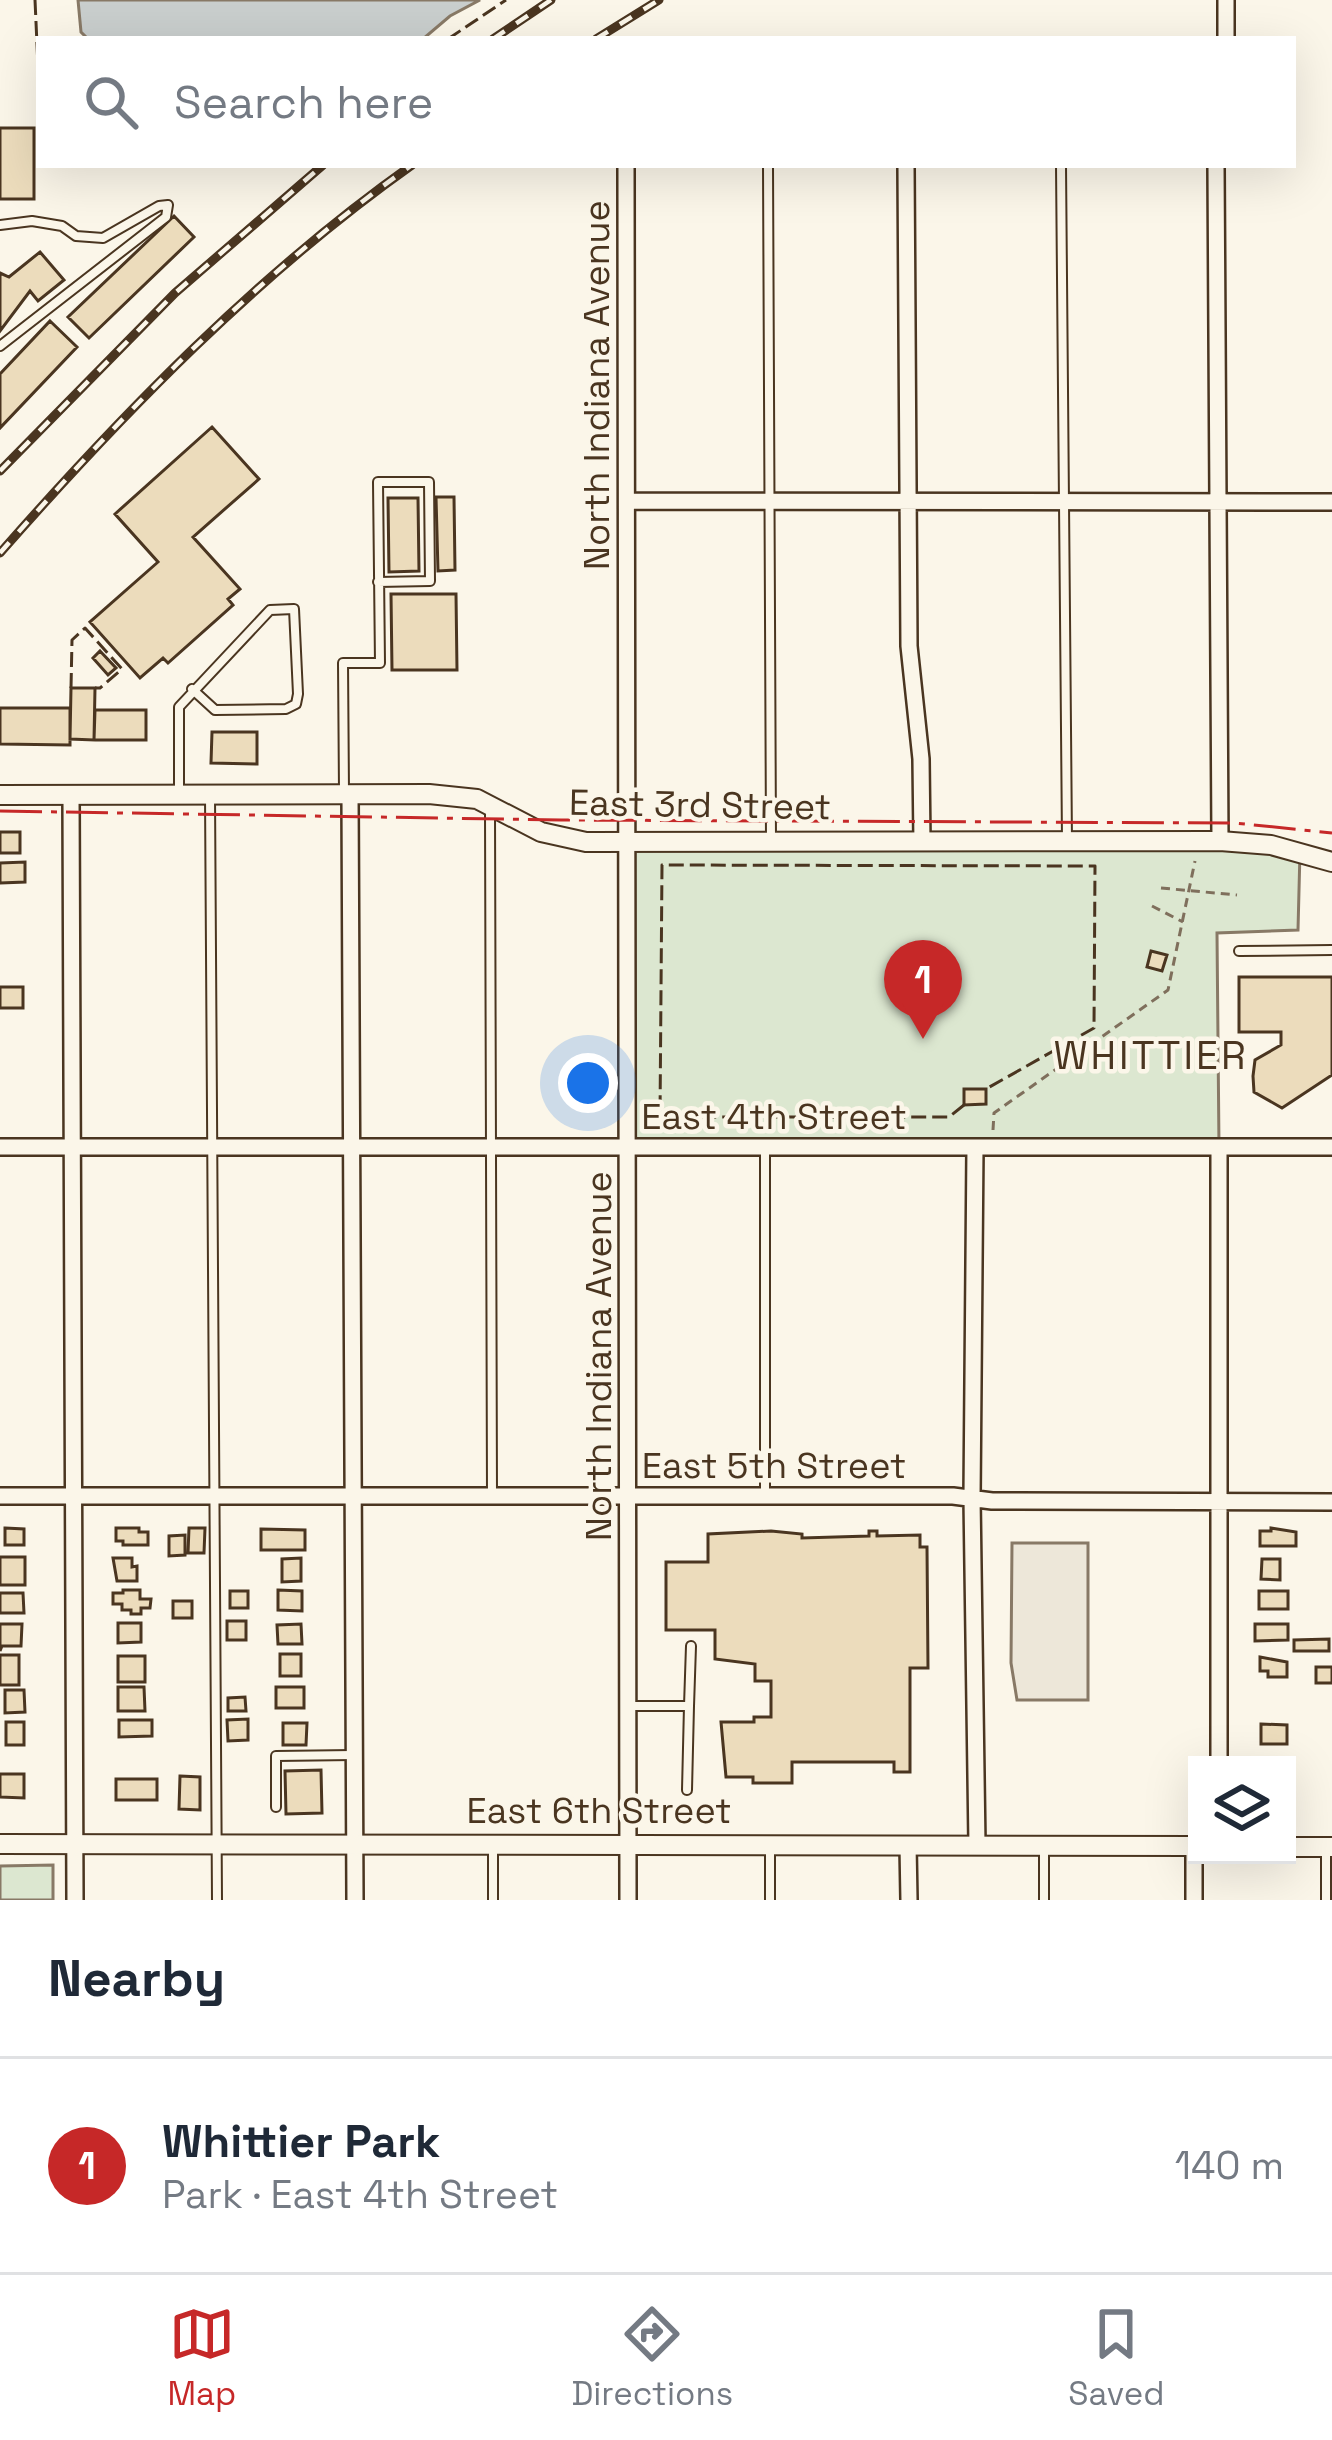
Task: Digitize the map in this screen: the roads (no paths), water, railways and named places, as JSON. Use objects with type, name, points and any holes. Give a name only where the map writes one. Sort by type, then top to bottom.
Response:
[{"type":"street","points":[[1226,0],[1226,36]]},
{"type":"street","name":"North Indiana Avenue","points":[[626,168],[628,1900]]},
{"type":"street","points":[[906,168],[909,646],[922,842]]},
{"type":"street","points":[[1216,168],[1220,841]]},
{"type":"street","points":[[628,501],[1332,502]]},
{"type":"street","points":[[347,794],[355,1900]]},
{"type":"street","name":"East 3rd Street","points":[[0,795],[429,794],[490,804],[554,836],[629,842],[1220,841],[1271,845],[1332,862]]},
{"type":"street","points":[[70,795],[75,1900]]},
{"type":"street","name":"East 4th Street","points":[[0,1147],[1332,1147]]},
{"type":"street","points":[[976,1845],[972,1498],[984,1147]]},
{"type":"street","points":[[1219,1147],[1219,1756]]},
{"type":"street","name":"East 5th Street","points":[[0,1496],[1332,1502]]},
{"type":"street","name":"East 6th Street","points":[[0,1844],[1188,1846]]},
{"type":"street","points":[[908,1845],[909,1900]]},
{"type":"street","points":[[1296,1847],[1329,1847]]},
{"type":"street","points":[[1194,1900],[1195,1864]]},
{"type":"lane","points":[[768,168],[771,842]]},
{"type":"lane","points":[[1061,168],[1067,842]]},
{"type":"lane","points":[[0,225],[32,221],[62,226],[76,236],[103,238],[168,205],[166,218],[0,346]]},
{"type":"lane","points":[[347,794],[343,663],[380,663],[378,582],[378,482],[429,482],[430,581],[378,582]]},
{"type":"lane","points":[[179,794],[179,706],[191,689],[270,610],[294,609],[296,704],[286,709],[215,710],[191,689]]},
{"type":"lane","points":[[210,794],[217,1900]]},
{"type":"lane","points":[[490,804],[492,1496]]},
{"type":"lane","points":[[1239,951],[1332,950]]},
{"type":"lane","points":[[765,1147],[765,1496]]},
{"type":"lane","points":[[687,1790],[691,1646]]},
{"type":"lane","points":[[628,1706],[689,1706]]},
{"type":"lane","points":[[276,1807],[276,1756],[354,1755]]},
{"type":"lane","points":[[493,1844],[494,1900]]},
{"type":"lane","points":[[770,1844],[770,1900]]},
{"type":"lane","points":[[1044,1845],[1044,1900]]},
{"type":"lane","points":[[1326,1900],[1329,1847]]},
{"type":"railway","points":[[497,36],[551,0]]},
{"type":"railway","points":[[601,36],[659,0]]},
{"type":"railway","points":[[0,471],[175,293],[320,168]]},
{"type":"railway","points":[[0,553],[195,347],[300,252],[408,168]]},
{"type":"place","name":"Whittier Park","points":[[923,1039]]},
{"type":"district","name":"WHITTIER","points":[[1151,1055]]}]
